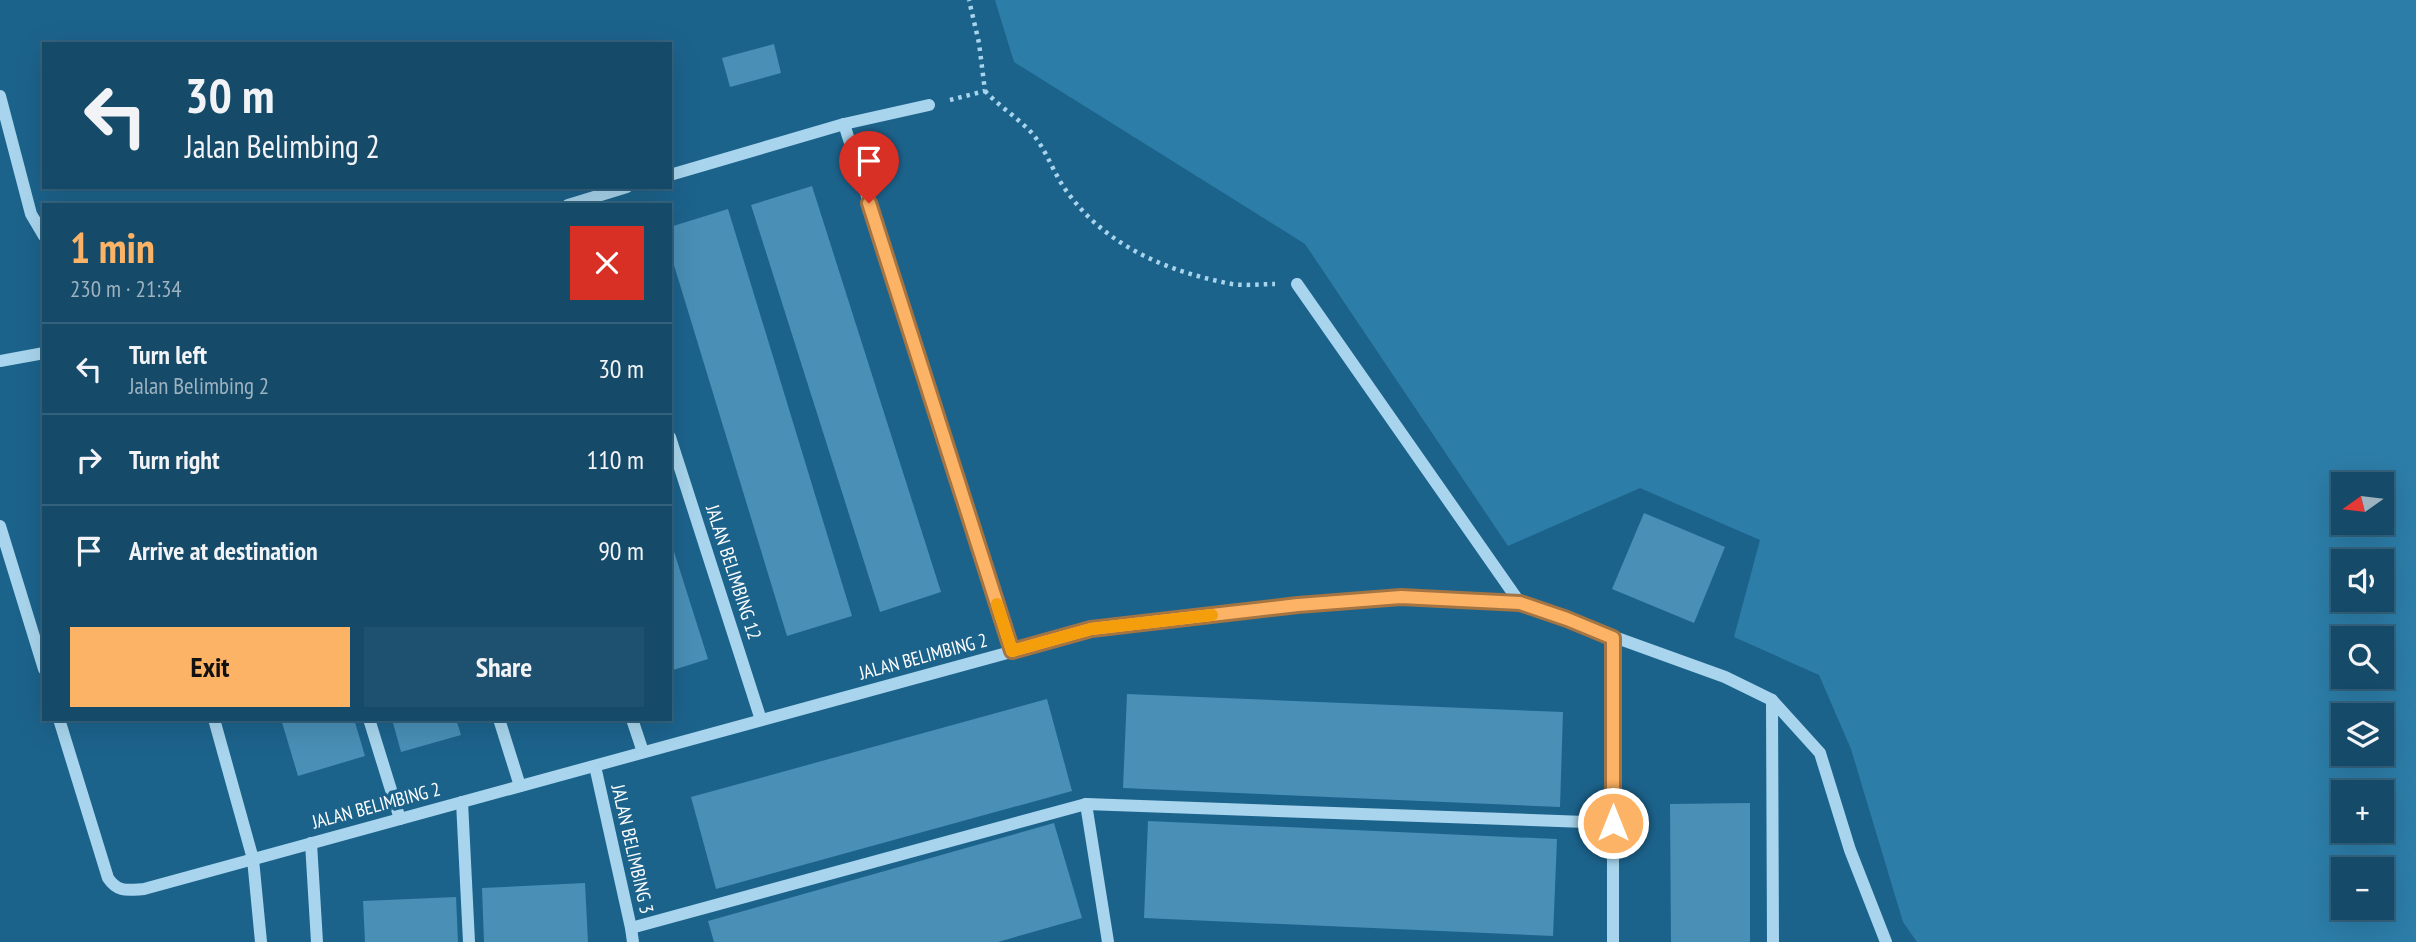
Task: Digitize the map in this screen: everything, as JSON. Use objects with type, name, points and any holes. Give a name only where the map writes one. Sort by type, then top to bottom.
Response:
[{"type":"street","points":[[0,96],[31,214],[42,233]]},
{"type":"street","points":[[672,174],[844,124],[929,105]]},
{"type":"street","points":[[844,124],[1012,651]]},
{"type":"street","points":[[595,201],[622,189]]},
{"type":"street","points":[[1297,284],[1520,603]]},
{"type":"street","points":[[0,361],[42,353]]},
{"type":"street","name":"JALAN BELIMBING 12","points":[[672,442],[761,720]]},
{"type":"street","points":[[0,526],[42,662]]},
{"type":"street","name":"JALAN BELIMBING 2","points":[[60,721],[104,867],[114,887],[121,890],[144,889],[1091,629],[1298,605],[1401,597],[1520,603],[1725,677],[1772,700]]},
{"type":"street","points":[[1613,638],[1613,942]]},
{"type":"street","points":[[1772,700],[1773,942]]},
{"type":"street","points":[[1772,700],[1820,753],[1850,850],[1886,942]]},
{"type":"street","points":[[215,721],[253,859],[261,942]]},
{"type":"street","points":[[370,721],[400,819]]},
{"type":"street","points":[[500,721],[520,786]]},
{"type":"street","points":[[633,721],[643,752]]},
{"type":"street","name":"JALAN BELIMBING 3","points":[[595,766],[633,942]]},
{"type":"street","points":[[462,802],[469,942]]},
{"type":"street","points":[[631,928],[1086,804],[1613,823]]},
{"type":"street","points":[[1086,804],[1108,942]]},
{"type":"street","points":[[311,843],[317,942]]},
{"type":"path","points":[[969,0],[979,43],[985,91],[1030,131],[1068,193],[1092,220],[1132,250],[1186,273],[1234,284],[1297,284]]},
{"type":"path","points":[[929,105],[985,91]]},
{"type":"shaded area","points":[[995,0],[2416,0],[2416,942],[1917,942],[1903,922],[1851,749],[1819,675],[1734,637],[1760,540],[1640,488],[1508,546],[1305,244],[1014,62]]},
{"type":"building","points":[[774,44],[781,73],[730,87],[722,58]]},
{"type":"building","points":[[812,186],[941,592],[880,612],[751,205]]},
{"type":"building","points":[[728,209],[852,616],[787,636],[672,259],[672,226]]},
{"type":"building","points":[[1644,513],[1725,547],[1694,623],[1612,589]]},
{"type":"building","points":[[672,545],[708,659],[672,670]]},
{"type":"building","points":[[1127,694],[1563,712],[1560,807],[1123,788]]},
{"type":"building","points":[[1047,699],[1072,791],[716,889],[691,797]]},
{"type":"building","points":[[282,721],[355,721],[365,756],[298,776]]},
{"type":"building","points":[[393,721],[457,721],[461,735],[401,752]]},
{"type":"building","points":[[1750,803],[1750,942],[1671,942],[1670,804]]},
{"type":"building","points":[[1148,821],[1557,839],[1553,936],[1144,918]]},
{"type":"building","points":[[1054,823],[1082,918],[998,942],[714,942],[708,921]]},
{"type":"building","points":[[585,883],[588,942],[484,942],[482,888]]},
{"type":"building","points":[[456,897],[458,942],[365,942],[363,901]]},
{"type":"slow traffic","points":[[997,604],[1012,651],[1091,629],[1212,615]]},
{"type":"route","points":[[869,203],[1012,651],[1091,629],[1298,605],[1401,597],[1520,603],[1613,638],[1613,823]]}]
